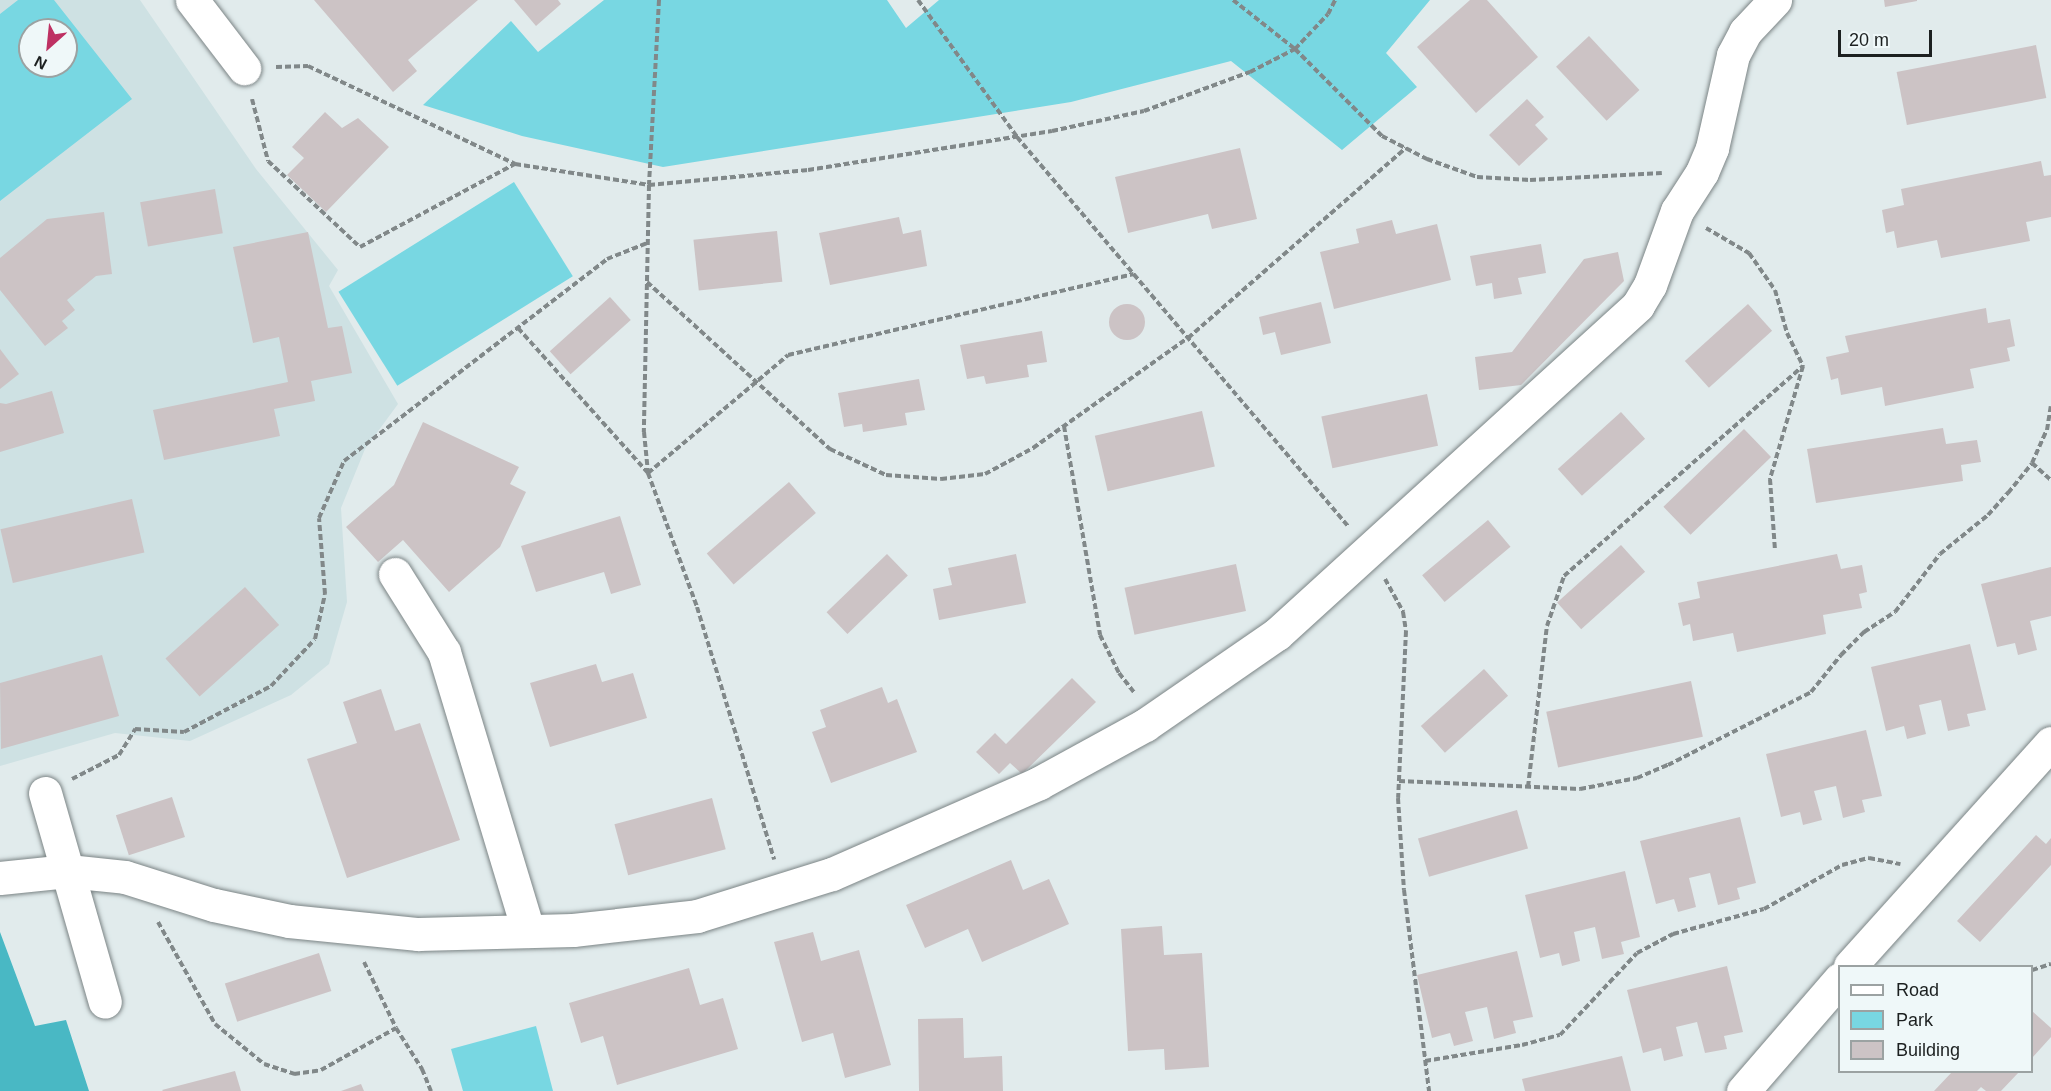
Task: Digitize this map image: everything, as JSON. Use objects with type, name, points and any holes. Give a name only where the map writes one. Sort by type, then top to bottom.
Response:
[{"type":"street","points":[[192,0],[244,68]]},
{"type":"street","points":[[0,878],[68,871],[139,881],[214,905],[289,921],[418,934],[573,930],[697,916],[832,874],[1039,783],[1155,718],[1277,634],[1638,306],[1650,285],[1677,211],[1702,172],[1712,148],[1733,55],[1745,32],[1775,0]]},
{"type":"street","points":[[395,574],[444,651],[528,931]]},
{"type":"street","points":[[1852,965],[2051,744]]},
{"type":"street","points":[[45,793],[105,1002]]},
{"type":"street","points":[[1743,1091],[1838,980]]},
{"type":"path","points":[[659,0],[648,185],[644,432],[648,473],[697,607],[783,889]]},
{"type":"path","points":[[918,0],[1017,137],[1369,550],[1403,612],[1406,631],[1399,781],[1404,890],[1429,1091]]},
{"type":"path","points":[[1233,0],[1295,49],[1382,136],[1477,177],[1530,180],[1702,172]]},
{"type":"path","points":[[515,164],[360,247],[268,161],[244,68],[308,66],[515,164],[648,185],[808,170],[1017,137],[1144,111],[1250,72],[1295,49],[1328,14],[1335,0]]},
{"type":"path","points":[[647,282],[755,383],[830,449],[886,474],[941,479],[985,474],[1033,448],[1188,338],[1406,148]]},
{"type":"path","points":[[1677,211],[1749,253],[1775,290],[1787,333],[1803,366],[1770,479],[1774,549]]},
{"type":"path","points":[[45,793],[119,755],[135,729],[184,732],[271,686],[315,639],[326,594],[320,518],[344,462],[607,259],[647,243]]},
{"type":"path","points":[[648,473],[788,355],[1134,274]]},
{"type":"path","points":[[518,328],[648,473]]},
{"type":"path","points":[[1528,787],[1547,626],[1564,576],[1803,366]]},
{"type":"path","points":[[1399,781],[1580,789],[1636,778],[1668,765],[1811,692],[1841,655],[1864,632],[1895,612],[1940,554],[1988,515],[2032,463],[2047,430],[2051,406]]},
{"type":"path","points":[[1064,426],[1100,635],[1119,673],[1155,718]]},
{"type":"path","points":[[2032,463],[2051,480]]},
{"type":"path","points":[[1425,1061],[1522,1045],[1560,1035],[1638,953],[1673,934],[1764,909],[1842,865],[1869,858],[1889,861],[1899,863],[1926,881]]},
{"type":"path","points":[[139,881],[172,950],[215,1024],[264,1064],[294,1074],[321,1070],[396,1028]]},
{"type":"path","points":[[346,926],[396,1028],[422,1069],[431,1091]]},
{"type":"path","points":[[2033,969],[2051,964]]},
{"type":"shaded area","points":[[0,0],[140,0],[256,169],[338,270],[329,286],[398,404],[365,449],[341,508],[347,602],[329,664],[291,695],[190,741],[115,733],[0,766]]},
{"type":"shaded area","points":[[0,932],[35,1026],[66,1020],[89,1091],[0,1091]]},
{"type":"green space","points":[[18,0],[54,0],[68,18],[18,18],[18,78],[78,78],[78,30],[132,99],[0,201],[0,14]]},
{"type":"green space","points":[[604,0],[887,0],[906,28],[939,0],[1430,0],[1386,53],[1417,87],[1342,150],[1231,61],[1071,102],[663,167],[522,136],[423,105],[511,21],[538,52]]},
{"type":"green space","points":[[514,182],[573,276],[397,386],[338,292]]},
{"type":"green space","points":[[536,1026],[553,1091],[463,1091],[451,1049]]},
{"type":"building","points":[[314,0],[478,0],[408,60],[417,71],[393,92]]},
{"type":"building","points":[[514,0],[558,0],[561,4],[536,26]]},
{"type":"building","points":[[1470,0],[1487,0],[1538,57],[1476,113],[1417,47]]},
{"type":"building","points":[[1884,0],[1917,0],[1917,1],[1885,7]]},
{"type":"building","points":[[1589,36],[1639,90],[1607,121],[1556,67]]},
{"type":"building","points":[[2036,45],[2046,98],[1907,125],[1897,72]]},
{"type":"building","points":[[1527,99],[1544,117],[1535,125],[1548,139],[1519,166],[1489,135]]},
{"type":"building","points":[[325,112],[342,128],[358,118],[389,147],[326,212],[287,175],[304,158],[292,147]]},
{"type":"building","points":[[1240,148],[1257,219],[1212,229],[1208,214],[1128,233],[1115,177]]},
{"type":"building","points":[[2041,161],[2044,176],[2051,175],[2051,217],[2026,222],[2030,241],[1941,258],[1937,240],[1897,248],[1894,231],[1886,233],[1882,210],[1904,205],[1901,189]]},
{"type":"building","points":[[215,189],[223,233],[148,247],[140,202]]},
{"type":"building","points":[[104,212],[112,274],[96,276],[67,300],[75,310],[62,321],[68,328],[45,346],[0,290],[0,258],[47,219]]},
{"type":"building","points":[[899,217],[903,234],[921,230],[927,266],[830,285],[819,233]]},
{"type":"building","points":[[1392,220],[1396,234],[1437,224],[1451,280],[1334,309],[1320,252],[1359,243],[1356,229]]},
{"type":"building","points":[[777,231],[782,282],[699,291],[693,240]]},
{"type":"building","points":[[308,232],[328,328],[342,326],[352,373],[311,381],[315,401],[274,409],[280,436],[164,460],[153,410],[288,382],[279,337],[253,343],[233,247]]},
{"type":"building","points":[[1541,244],[1546,273],[1518,278],[1522,294],[1494,299],[1492,283],[1476,286],[1470,256]]},
{"type":"building","points":[[1618,252],[1624,281],[1521,385],[1479,390],[1475,357],[1512,352],[1584,259]]},
{"type":"building","points":[[610,297],[631,320],[571,374],[550,351]]},
{"type":"building","points":[[1321,302],[1331,343],[1281,355],[1275,332],[1263,335],[1259,317]]},
{"type":"building","points":[[1127,304],[1140,309],[1145,322],[1140,335],[1127,340],[1114,335],[1109,322],[1114,309]]},
{"type":"building","points":[[1748,304],[1772,331],[1709,388],[1685,361]]},
{"type":"building","points":[[1986,308],[1988,323],[2010,319],[2015,346],[2007,348],[2010,361],[1970,369],[1974,388],[1885,406],[1882,387],[1841,395],[1838,378],[1831,380],[1826,357],[1849,352],[1845,336]]},
{"type":"building","points":[[1042,331],[1047,362],[1027,365],[1029,377],[986,384],[984,376],[967,379],[960,345]]},
{"type":"building","points":[[0,349],[19,374],[0,389]]},
{"type":"building","points":[[919,379],[925,410],[905,413],[907,425],[863,432],[862,424],[844,427],[838,393]]},
{"type":"building","points":[[52,391],[64,433],[0,452],[0,403],[6,404]]},
{"type":"building","points":[[1427,394],[1438,446],[1332,468],[1321,416]]},
{"type":"building","points":[[1202,411],[1215,467],[1108,491],[1095,436]]},
{"type":"building","points":[[1621,412],[1645,439],[1582,496],[1558,469]]},
{"type":"building","points":[[423,422],[519,467],[510,484],[526,492],[500,547],[449,592],[403,540],[378,562],[346,527],[394,485]]},
{"type":"building","points":[[1943,428],[1946,444],[1977,440],[1981,462],[1961,465],[1963,481],[1816,503],[1807,449]]},
{"type":"building","points":[[1744,429],[1771,457],[1691,535],[1663,507]]},
{"type":"building","points":[[789,482],[816,513],[734,584],[707,554]]},
{"type":"building","points":[[132,499],[144,553],[13,583],[0,529]]},
{"type":"building","points":[[620,516],[641,585],[611,594],[604,572],[536,592],[521,546]]},
{"type":"building","points":[[1488,520],[1510,547],[1445,602],[1422,575]]},
{"type":"building","points":[[1621,545],[1645,572],[1581,629],[1557,603]]},
{"type":"building","points":[[887,554],[908,576],[847,634],[827,612]]},
{"type":"building","points":[[1016,554],[1026,603],[939,620],[933,589],[952,585],[948,568]]},
{"type":"building","points":[[1837,554],[1841,569],[1862,565],[1867,592],[1859,594],[1862,608],[1823,615],[1826,634],[1737,652],[1733,633],[1693,641],[1690,624],[1683,626],[1678,603],[1700,598],[1697,582]]},
{"type":"building","points":[[1236,564],[1246,611],[1134,635],[1124,588]]},
{"type":"building","points":[[2051,567],[2051,616],[2030,621],[2037,650],[2018,655],[2015,643],[1997,647],[1981,584]]},
{"type":"building","points":[[245,587],[279,625],[200,696],[165,659]]},
{"type":"building","points":[[1970,644],[1986,710],[1967,714],[1970,726],[1948,731],[1941,700],[1919,705],[1926,734],[1907,739],[1904,726],[1886,731],[1871,667]]},
{"type":"building","points":[[102,655],[119,716],[1,749],[0,683]]},
{"type":"building","points":[[596,664],[602,682],[633,673],[647,718],[550,747],[530,683]]},
{"type":"building","points":[[1484,669],[1508,696],[1445,753],[1421,726]]},
{"type":"building","points":[[1072,678],[1096,702],[1022,774],[1010,763],[999,774],[976,752],[995,733],[1006,744]]},
{"type":"building","points":[[1691,681],[1703,737],[1558,768],[1546,712]]},
{"type":"building","points":[[882,687],[888,703],[897,699],[917,752],[831,783],[812,732],[826,727],[820,710]]},
{"type":"building","points":[[381,689],[395,731],[420,723],[460,840],[347,878],[307,759],[357,743],[343,702]]},
{"type":"building","points":[[1866,730],[1882,796],[1862,800],[1865,812],[1843,818],[1836,786],[1814,791],[1822,820],[1803,825],[1800,812],[1781,817],[1766,754]]},
{"type":"building","points":[[172,797],[185,837],[129,855],[116,815]]},
{"type":"building","points":[[712,798],[726,849],[628,875],[614,824]]},
{"type":"building","points":[[1517,810],[1528,848],[1429,877],[1418,838]]},
{"type":"building","points":[[1740,817],[1756,883],[1737,888],[1740,899],[1718,905],[1710,873],[1689,878],[1696,907],[1678,912],[1674,899],[1656,904],[1640,841]]},
{"type":"building","points":[[2036,835],[2046,844],[2051,838],[2051,865],[1980,942],[1957,921]]},
{"type":"building","points":[[1011,860],[1023,890],[1049,879],[1069,924],[982,962],[968,929],[925,948],[906,905]]},
{"type":"building","points":[[1625,871],[1640,937],[1621,942],[1624,954],[1602,959],[1595,927],[1574,932],[1580,961],[1562,966],[1559,953],[1540,958],[1525,895]]},
{"type":"building","points":[[1162,926],[1164,955],[1202,953],[1209,1067],[1165,1070],[1164,1049],[1128,1051],[1121,929]]},
{"type":"building","points":[[813,932],[821,961],[859,950],[891,1065],[845,1078],[833,1033],[802,1042],[774,942]]},
{"type":"building","points":[[1517,951],[1533,1017],[1513,1021],[1516,1033],[1494,1039],[1487,1007],[1465,1012],[1473,1041],[1454,1046],[1450,1033],[1432,1038],[1417,975]]},
{"type":"building","points":[[319,953],[331,991],[237,1022],[225,984]]},
{"type":"building","points":[[1727,966],[1743,1032],[1724,1036],[1727,1049],[1705,1053],[1697,1022],[1676,1027],[1683,1056],[1664,1061],[1661,1048],[1643,1053],[1627,990]]},
{"type":"building","points":[[689,968],[700,1005],[723,998],[738,1049],[617,1085],[603,1036],[581,1043],[569,1003]]},
{"type":"building","points":[[2033,1012],[2051,1028],[2051,1037],[2033,1057]]},
{"type":"building","points":[[963,1018],[964,1058],[1002,1056],[1003,1091],[919,1091],[918,1019]]},
{"type":"building","points":[[1622,1056],[1631,1091],[1525,1091],[1522,1079]]},
{"type":"building","points":[[235,1071],[241,1091],[162,1090]]},
{"type":"building","points":[[1951,1073],[2018,1073],[2001,1091],[1986,1091],[1981,1087],[1977,1091],[1934,1091]]},
{"type":"building","points":[[361,1084],[364,1091],[341,1091]]}]
